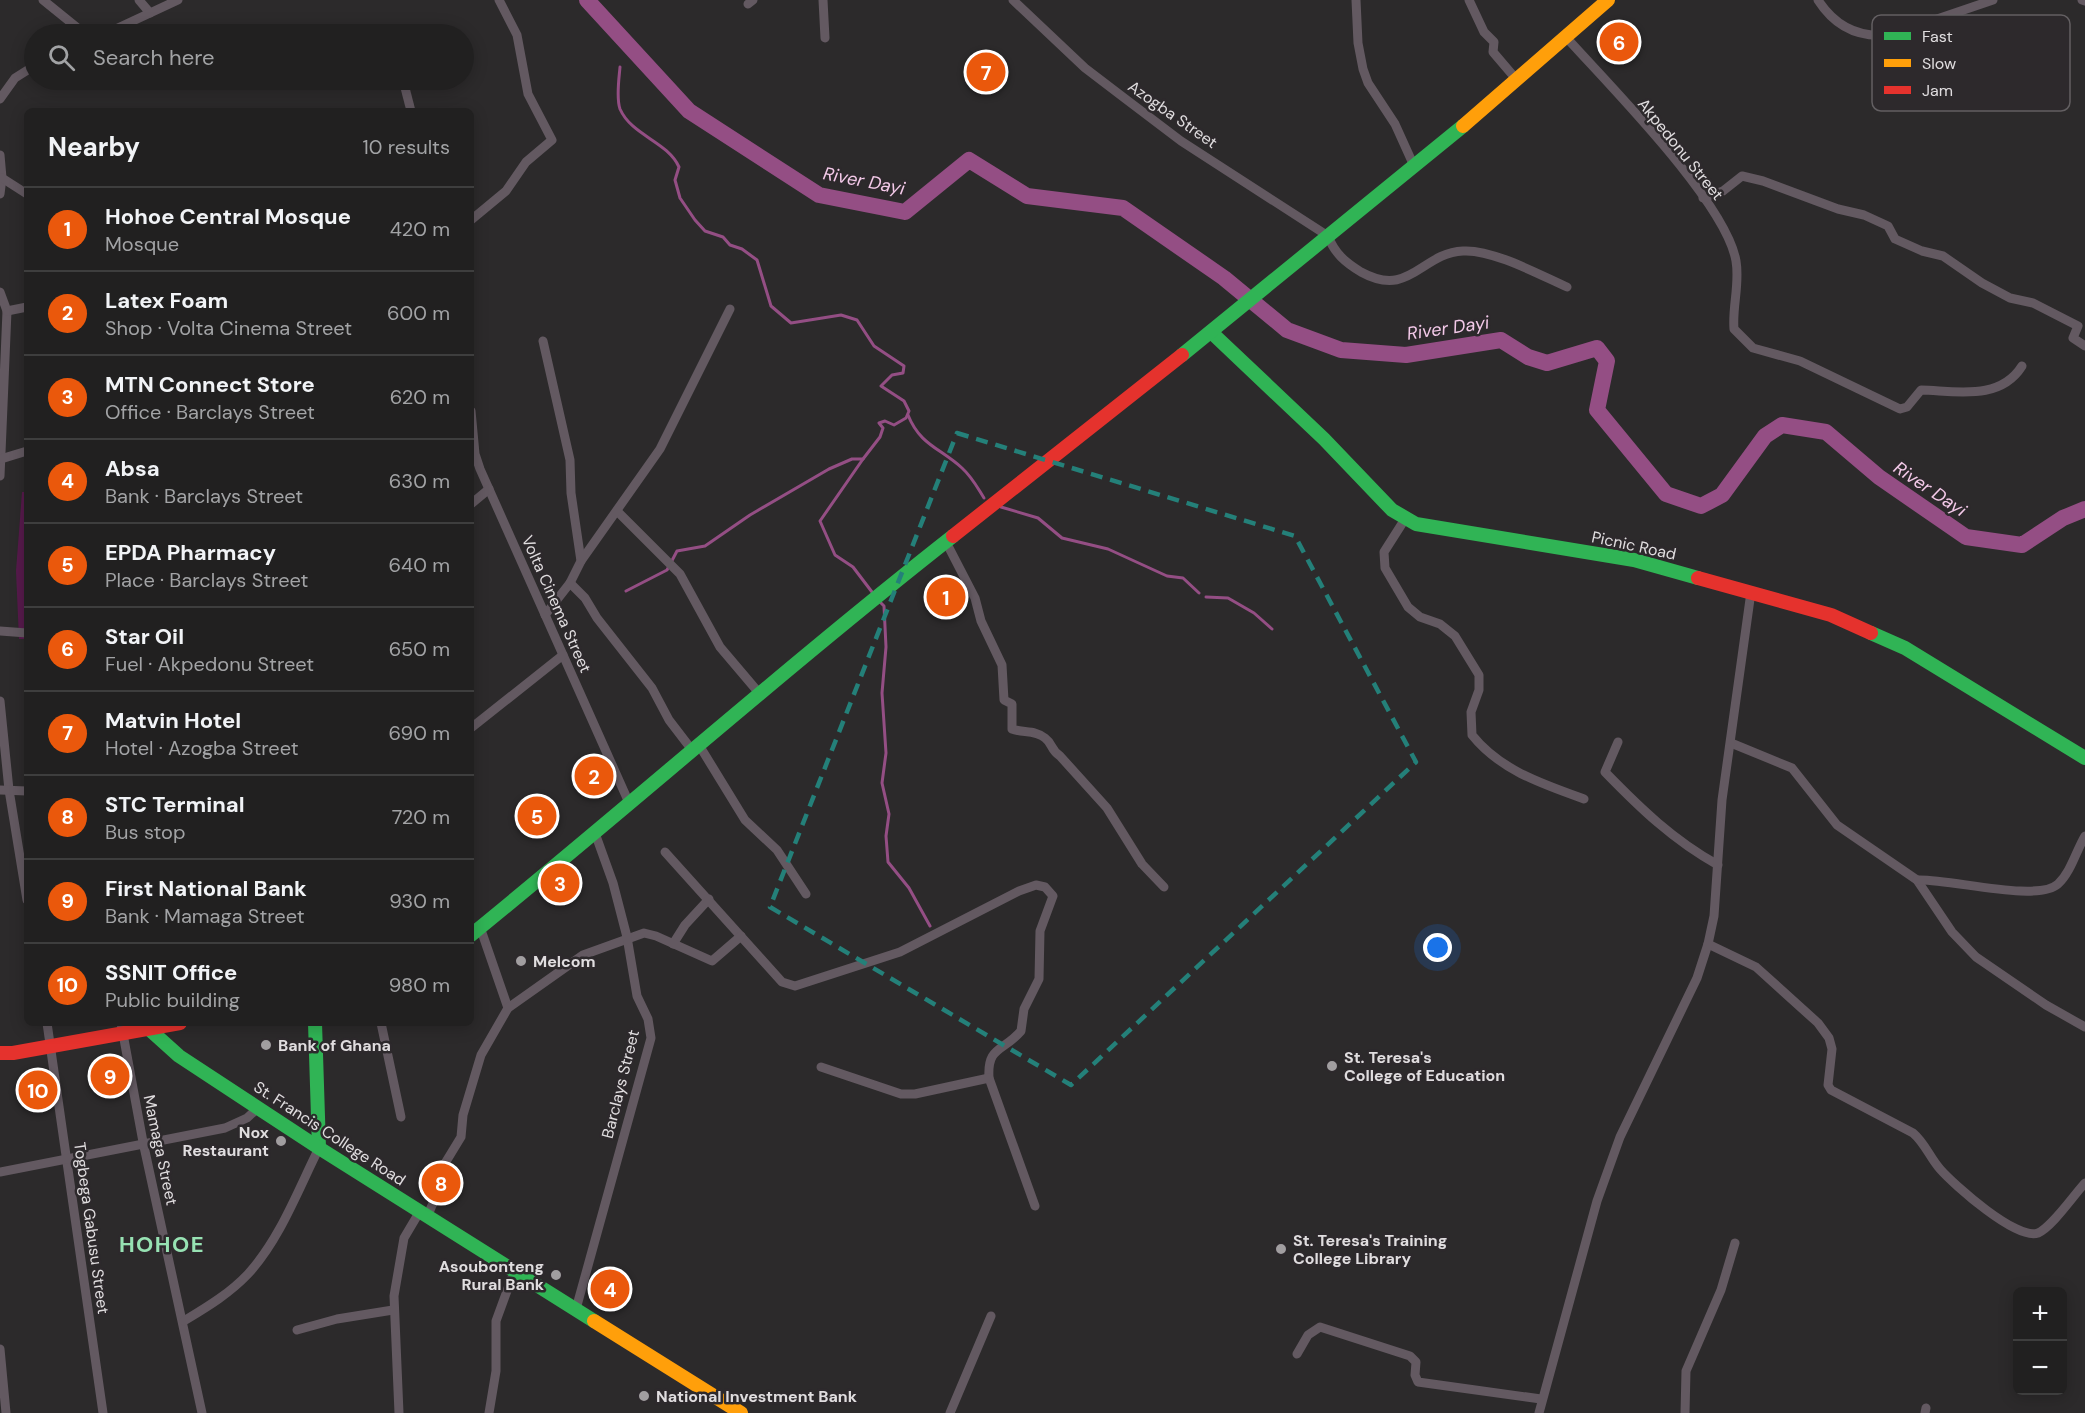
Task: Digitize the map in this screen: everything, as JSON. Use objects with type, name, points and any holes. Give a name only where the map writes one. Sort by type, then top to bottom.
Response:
[{"type":"main road","points":[[476,931],[630,805],[759,693],[945,540],[1211,332],[1414,166],[1608,0]]},
{"type":"main road","name":"Picnic Road","points":[[1211,332],[1405,519],[1416,524],[1634,560],[1831,615],[1905,648],[2085,758]]},
{"type":"main road","points":[[0,1062],[6,1053],[51,1047],[122,1028],[149,1029],[164,1026]]},
{"type":"main road","points":[[315,1026],[319,1148]]},
{"type":"main road","name":"St. Francis College Road","points":[[149,1029],[179,1056],[319,1148],[741,1413]]},
{"type":"street","points":[[43,0],[73,24]]},
{"type":"street","points":[[139,0],[150,13]]},
{"type":"street","points":[[126,24],[178,0]]},
{"type":"street","points":[[474,218],[506,191],[526,162],[552,140],[528,94],[517,35],[499,0]]},
{"type":"street","points":[[823,0],[825,38]]},
{"type":"street","name":"Azogba Street","points":[[1013,0],[1084,68],[1156,122],[1328,236]]},
{"type":"street","points":[[1356,0],[1358,43],[1363,69],[1368,83],[1395,124],[1414,166]]},
{"type":"street","points":[[1469,0],[1484,32],[1494,42],[1493,52],[1516,79]]},
{"type":"street","points":[[1818,0],[1834,20],[1847,30],[1872,36]]},
{"type":"street","points":[[1940,15],[1970,3],[1993,0]]},
{"type":"street","name":"Akpedonu Street","points":[[1565,36],[1664,148],[1703,198],[1724,232],[1736,261],[1734,329],[1753,348],[1800,361],[1900,409],[1907,407],[1921,390],[1988,391],[2002,387],[2013,380],[2022,366]]},
{"type":"street","points":[[0,99],[15,78],[24,72]]},
{"type":"street","points":[[406,90],[410,108]]},
{"type":"street","points":[[0,155],[2,178],[0,194]]},
{"type":"street","points":[[1703,198],[1723,191],[1742,176],[1763,181],[1838,209],[1864,215],[1888,226],[1895,239],[1922,251],[1943,256],[1968,275],[2010,298],[2033,303],[2078,326],[2073,338],[2085,346]]},
{"type":"street","points":[[2,178],[24,192]]},
{"type":"street","points":[[1328,236],[1333,248],[1346,263],[1373,278],[1398,281],[1461,250],[1479,252],[1567,287]]},
{"type":"street","points":[[0,292],[7,311],[0,476]]},
{"type":"street","points":[[7,311],[24,308]]},
{"type":"street","points":[[545,615],[570,583],[581,561],[660,448],[730,309]]},
{"type":"street","points":[[543,341],[568,452],[571,494],[581,561]]},
{"type":"street","name":"Volta Cinema Street","points":[[474,443],[475,454],[489,489],[630,805]]},
{"type":"street","points":[[1,459],[24,452]]},
{"type":"street","points":[[474,502],[489,489]]},
{"type":"street","points":[[617,511],[674,566],[720,647],[759,693]]},
{"type":"street","points":[[1405,519],[1384,552],[1385,568],[1408,607],[1420,617],[1440,624],[1455,636],[1479,675],[1479,690],[1471,712],[1472,735],[1497,760],[1532,778],[1584,799]]},
{"type":"street","points":[[945,540],[975,598],[981,621],[1002,665],[1004,700],[1012,704],[1012,729],[1037,733],[1046,738],[1051,750],[1060,756],[1103,803],[1142,864],[1164,887]]},
{"type":"street","points":[[570,583],[585,598],[597,618],[652,688],[669,720],[695,748],[745,819],[777,850],[806,894]]},
{"type":"street","points":[[1539,1413],[1597,1201],[1612,1158],[1698,978],[1708,944],[1714,916],[1722,800],[1751,592]]},
{"type":"street","points":[[0,631],[24,633]]},
{"type":"street","points":[[474,726],[563,655]]},
{"type":"street","points":[[0,701],[4,790],[24,886]]},
{"type":"street","points":[[1618,742],[1605,772],[1649,817],[1673,837],[1718,865]]},
{"type":"street","points":[[1731,743],[1792,768],[1837,825],[1917,880],[1952,932],[1976,957],[2046,1005],[2085,1027]]},
{"type":"street","points":[[4,790],[24,791]]},
{"type":"street","name":"Barclays Street","points":[[576,1309],[651,1038],[648,1019],[637,996],[627,937],[613,884],[595,833]]},
{"type":"street","points":[[1917,880],[1933,879],[2015,891],[2039,891],[2058,884],[2085,836]]},
{"type":"street","points":[[665,852],[782,982],[795,986],[890,956],[1019,891],[1036,885],[1045,887],[1053,896],[1040,932],[1039,979],[1024,1009],[1021,1031],[990,1057],[989,1078],[1035,1206]]},
{"type":"street","points":[[673,944],[685,925],[709,899]]},
{"type":"street","points":[[476,931],[508,1008]]},
{"type":"street","points":[[399,1413],[393,1310],[401,1248],[433,1203],[436,1178],[461,1137],[463,1115],[481,1055],[508,1008],[583,955],[627,937],[650,934],[712,961],[741,936]]},
{"type":"street","points":[[1708,944],[1756,967],[1818,1023],[1829,1038],[1832,1049],[1828,1085],[1831,1090],[1913,1132],[1921,1139],[1938,1167],[2000,1220],[2029,1234],[2037,1233],[2051,1222],[2085,1183]]},
{"type":"street","name":"Togbega Gabusu Street","points":[[48,1026],[104,1413]]},
{"type":"street","points":[[382,1026],[401,1117]]},
{"type":"street","name":"Mamaga Street","points":[[122,1028],[143,1142],[184,1320],[202,1413]]},
{"type":"street","points":[[820,1067],[901,1094],[915,1094],[989,1078]]},
{"type":"street","points":[[0,1172],[143,1142],[225,1128],[247,1118],[259,1107]]},
{"type":"street","points":[[184,1320],[226,1294],[262,1257],[319,1148]]},
{"type":"street","points":[[1685,1413],[1686,1371],[1721,1290],[1735,1243]]},
{"type":"street","points":[[489,1413],[496,1371],[496,1321],[515,1269]]},
{"type":"street","points":[[297,1330],[337,1319],[393,1310]]},
{"type":"street","points":[[950,1413],[991,1316]]},
{"type":"street","points":[[1297,1354],[1308,1335],[1320,1327],[1410,1356],[1416,1362],[1415,1375],[1418,1382],[1541,1399]]},
{"type":"street","points":[[0,1349],[6,1413]]},
{"type":"highlighted area","points":[[957,433],[1295,536],[1416,762],[1071,1085],[770,907]]},
{"type":"shaded area","points":[[22,492],[24,492],[24,639],[19,639],[16,571]]},
{"type":"waterway","name":"River Dayi","points":[[587,0],[689,111],[819,195],[905,212],[969,160],[1027,196],[1123,208],[1224,278],[1287,330],[1341,350],[1406,355],[1501,340],[1528,357],[1547,363],[1597,348],[1607,361],[1597,410],[1666,494],[1701,506],[1722,495],[1765,436],[1782,425],[1826,432],[1879,477],[1966,537],[2022,545],[2063,518],[2085,509]]},
{"type":"waterway","points":[[620,67],[618,94],[620,109],[633,126],[674,158],[679,167],[675,180],[680,198],[695,220],[705,231],[723,237],[730,245],[742,249],[757,260],[771,306],[791,323],[841,315],[857,320],[874,346],[904,366],[903,373],[892,375],[881,386],[904,401],[909,411],[906,418],[894,425],[885,421],[879,423],[883,428],[880,437],[863,459],[852,459],[829,469],[750,515],[705,546],[677,551],[667,570],[626,591]]},
{"type":"waterway","points":[[908,415],[918,433],[925,440],[966,471],[984,498]]},
{"type":"waterway","points":[[863,459],[820,521],[835,555],[853,567],[872,592]]},
{"type":"waterway","points":[[1001,507],[1038,518],[1062,538],[1108,549],[1167,576],[1183,578],[1199,593]]},
{"type":"waterway","points":[[1206,597],[1228,598],[1254,613],[1272,629]]},
{"type":"waterway","points":[[880,602],[884,606],[886,647],[882,693],[886,753],[882,783],[889,814],[886,836],[888,862],[909,888],[930,926]]},
{"type":"traffic: fast","points":[[1182,355],[1463,126]]},
{"type":"traffic: fast","points":[[1211,332],[1324,439],[1392,510],[1416,524],[1634,560],[1698,578]]},
{"type":"traffic: fast","points":[[474,933],[831,634],[953,536]]},
{"type":"traffic: fast","points":[[1871,633],[1905,648],[2085,758]]},
{"type":"traffic: fast","points":[[315,1026],[319,1148]]},
{"type":"traffic: fast","points":[[149,1029],[179,1056],[319,1148],[594,1321]]},
{"type":"traffic: slow","points":[[1463,126],[1608,0]]},
{"type":"traffic: slow","points":[[594,1321],[741,1413]]},
{"type":"traffic: jam","points":[[953,536],[1182,355]]},
{"type":"traffic: jam","points":[[1698,578],[1831,615],[1871,633]]},
{"type":"traffic: jam","points":[[0,1053],[13,1053],[163,1026]]},
{"type":"place","name":"Star Oil","points":[[1619,42]]},
{"type":"place","name":"Matvin Hotel","points":[[986,72]]},
{"type":"place","name":"Hohoe Central Mosque","points":[[946,597]]},
{"type":"place","name":"Latex Foam","points":[[594,776]]},
{"type":"place","name":"EPDA Pharmacy","points":[[537,816]]},
{"type":"place","name":"MTN Connect Store","points":[[560,883]]},
{"type":"place","name":"Melcom","points":[[521,961]]},
{"type":"place","name":"Bank of Ghana","points":[[266,1045]]},
{"type":"place","name":"St. Teresa's College of Education","points":[[1332,1066]]},
{"type":"place","name":"First National Bank","points":[[110,1076]]},
{"type":"place","name":"SSNIT Office","points":[[38,1090]]},
{"type":"place","name":"Nox Restaurant","points":[[281,1141]]},
{"type":"place","name":"STC Terminal","points":[[441,1183]]},
{"type":"place","name":"St. Teresa's Training College Library","points":[[1281,1249]]},
{"type":"place","name":"Asoubonteng Rural Bank","points":[[556,1275]]},
{"type":"place","name":"Absa","points":[[610,1289]]},
{"type":"place","name":"National Investment Bank","points":[[644,1396]]},
{"type":"district","name":"HOHOE","points":[[162,1244]]}]
